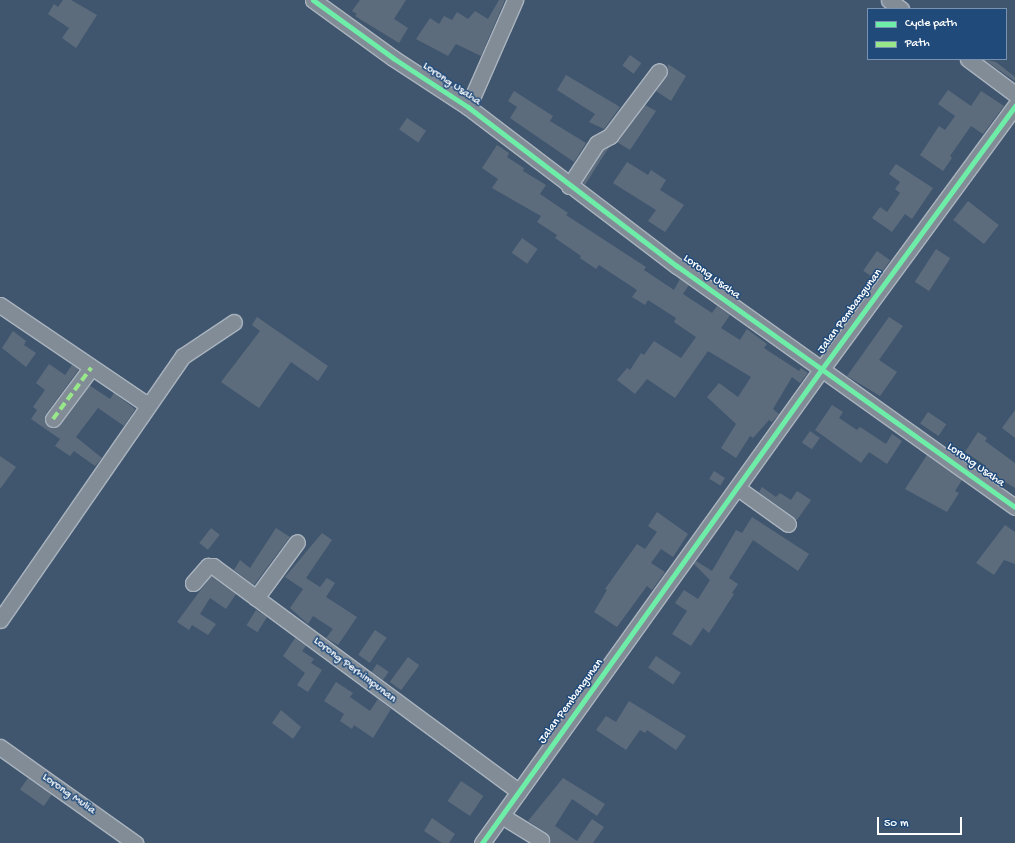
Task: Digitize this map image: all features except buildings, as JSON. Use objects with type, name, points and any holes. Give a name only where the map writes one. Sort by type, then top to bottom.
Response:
[{"type":"street","name":"Lorong Usaha","points":[[313,0],[396,60],[468,107],[569,186],[681,269],[1015,507]]},
{"type":"street","points":[[468,107],[515,0]]},
{"type":"street","points":[[889,0],[900,8]]},
{"type":"street","points":[[969,60],[1015,94]]},
{"type":"street","points":[[569,186],[597,143],[610,136],[659,71]]},
{"type":"street","name":"Jalan Pembangunan","points":[[482,843],[739,489],[821,370],[1015,106]]},
{"type":"street","points":[[0,305],[91,368],[143,402],[149,403]]},
{"type":"street","points":[[0,620],[183,356],[234,322]]},
{"type":"street","points":[[53,418],[91,368]]},
{"type":"street","points":[[739,489],[788,524]]},
{"type":"street","points":[[256,598],[297,542]]},
{"type":"street","name":"Lorong Perhimpunan","points":[[193,584],[211,566],[519,792]]},
{"type":"street","name":"Lorong Mulia","points":[[0,747],[135,843]]},
{"type":"street","points":[[502,816],[541,840]]},
{"type":"marked path","points":[[53,419],[91,368]]},
{"type":"cycle path","points":[[313,0],[393,58],[468,107],[677,266],[1015,507]]},
{"type":"cycle path","points":[[482,843],[821,370],[1015,106]]}]
